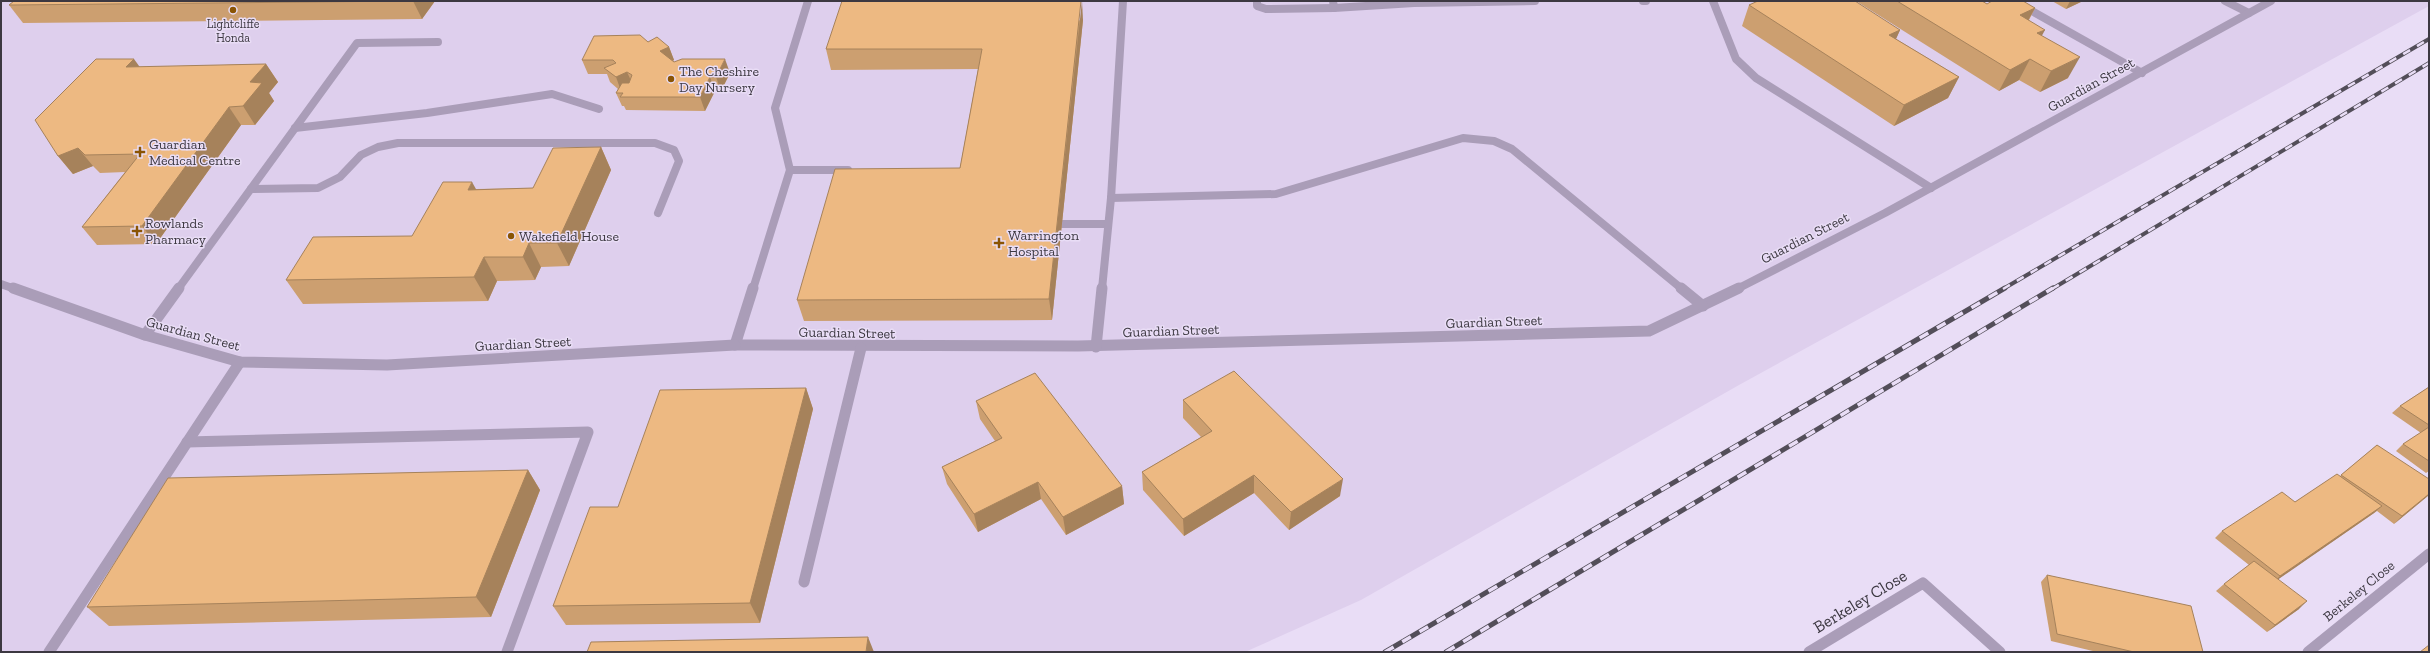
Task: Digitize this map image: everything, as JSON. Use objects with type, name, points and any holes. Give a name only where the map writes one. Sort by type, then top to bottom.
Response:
[{"type":"street","points":[[736,345],[790,170],[776,108],[808,1]]},
{"type":"street","points":[[1096,347],[1111,198],[1123,1]]},
{"type":"street","points":[[1257,1],[1257,6],[1266,9],[1413,2],[1535,1]]},
{"type":"street","points":[[1713,1],[1736,59],[1756,78],[1931,188]]},
{"type":"street","points":[[2014,1],[2142,73]]},
{"type":"street","points":[[2225,1],[2249,13]]},
{"type":"street","name":"Guardian Street","points":[[1,284],[145,335],[240,362],[387,365],[736,345],[861,348],[1096,347],[1649,331],[1703,306],[1931,188],[2271,1]]},
{"type":"street","points":[[145,335],[357,43],[438,42]]},
{"type":"street","points":[[295,128],[427,113],[552,94],[598,109]]},
{"type":"street","points":[[1111,198],[1276,194],[1463,138],[1494,141],[1512,149],[1703,306]]},
{"type":"street","points":[[251,188],[318,188],[340,177],[361,155],[378,147],[398,143],[655,143],[671,146],[678,153],[679,161],[658,213]]},
{"type":"street","points":[[790,170],[859,170]]},
{"type":"street","points":[[1062,224],[1108,224]]},
{"type":"street","points":[[804,582],[861,348]]},
{"type":"street","points":[[49,652],[240,362]]},
{"type":"street","points":[[187,442],[588,432],[508,652]]},
{"type":"street","name":"Berkeley Close","points":[[2308,652],[2429,554]]},
{"type":"street","name":"Berkeley Close","points":[[1809,652],[1923,583],[2000,652]]},
{"type":"shaded area","name":"Warrington Hospital","points":[[1,1],[2429,1],[2429,6],[1739,385],[1361,600],[1245,652],[1,652]]},
{"type":"building","points":[[14,1],[411,1],[9,5]]},
{"type":"building","points":[[842,1],[1081,1],[1049,299],[797,300],[835,169],[960,168],[982,49],[826,49]]},
{"type":"building","points":[[1758,1],[1855,1],[1900,30],[1889,35],[1959,77],[1904,105],[1749,5]]},
{"type":"building","points":[[1897,1],[1982,1],[1987,4],[1992,1],[2023,1],[2035,8],[2020,15],[2045,30],[2037,33],[2080,57],[2051,71],[2030,59],[2010,70]]},
{"type":"building","name":"The Cheshire Day Nursery","points":[[640,35],[648,42],[657,37],[669,47],[660,51],[674,62],[682,59],[725,59],[716,77],[710,77],[700,97],[620,97],[623,93],[616,93],[622,83],[629,83],[632,75],[627,72],[616,77],[604,68],[616,63],[613,60],[582,60],[594,36]]},
{"type":"building","name":"Guardian Medical Centre","points":[[96,59],[134,59],[126,67],[266,64],[250,82],[262,83],[243,106],[229,107],[142,226],[82,227],[140,154],[85,155],[78,148],[58,156],[35,120]]},
{"type":"building","points":[[601,147],[557,243],[529,243],[523,257],[484,257],[474,277],[286,280],[313,237],[412,236],[443,182],[472,182],[468,190],[533,188],[553,148]]},
{"type":"building","points":[[1234,371],[1343,479],[1291,512],[1254,475],[1183,519],[1142,472],[1212,431],[1183,400]]},
{"type":"building","points":[[1035,373],[1122,486],[1063,517],[1038,482],[974,514],[942,467],[1002,438],[976,401]]},
{"type":"building","points":[[2429,387],[2429,425],[2400,406]]},
{"type":"building","points":[[806,388],[750,603],[553,606],[590,507],[618,507],[660,390]]},
{"type":"building","points":[[2429,427],[2429,461],[2403,444]]},
{"type":"building","points":[[2377,445],[2429,479],[2429,494],[2402,516],[2341,475]]},
{"type":"building","points":[[528,470],[476,597],[87,607],[168,478]]},
{"type":"building","points":[[2337,474],[2382,506],[2280,576],[2222,531],[2282,492],[2295,502]]},
{"type":"building","points":[[2254,561],[2307,601],[2275,625],[2224,584]]},
{"type":"building","points":[[2047,575],[2191,606],[2203,652],[2134,652],[2057,634]]},
{"type":"building","points":[[868,637],[866,652],[587,652],[591,642]]},
{"type":"building","points":[[2429,645],[2429,652],[2420,652]]},
{"type":"railway","points":[[2003,289],[2429,39]]},
{"type":"railway","points":[[2052,289],[2429,63]]},
{"type":"railway","points":[[1385,652],[2005,288]]},
{"type":"railway","points":[[1446,652],[2053,288]]},
{"type":"place","name":"Lightcliffe Honda","points":[[233,10]]},
{"type":"place","name":"The Cheshire Day Nursery","points":[[671,79]]},
{"type":"place","name":"Guardian Medical Centre","points":[[140,152]]},
{"type":"place","name":"Rowlands Pharmacy","points":[[137,231]]},
{"type":"place","name":"Wakefield House","points":[[511,236]]},
{"type":"place","name":"Warrington Hospital","points":[[999,243]]}]
